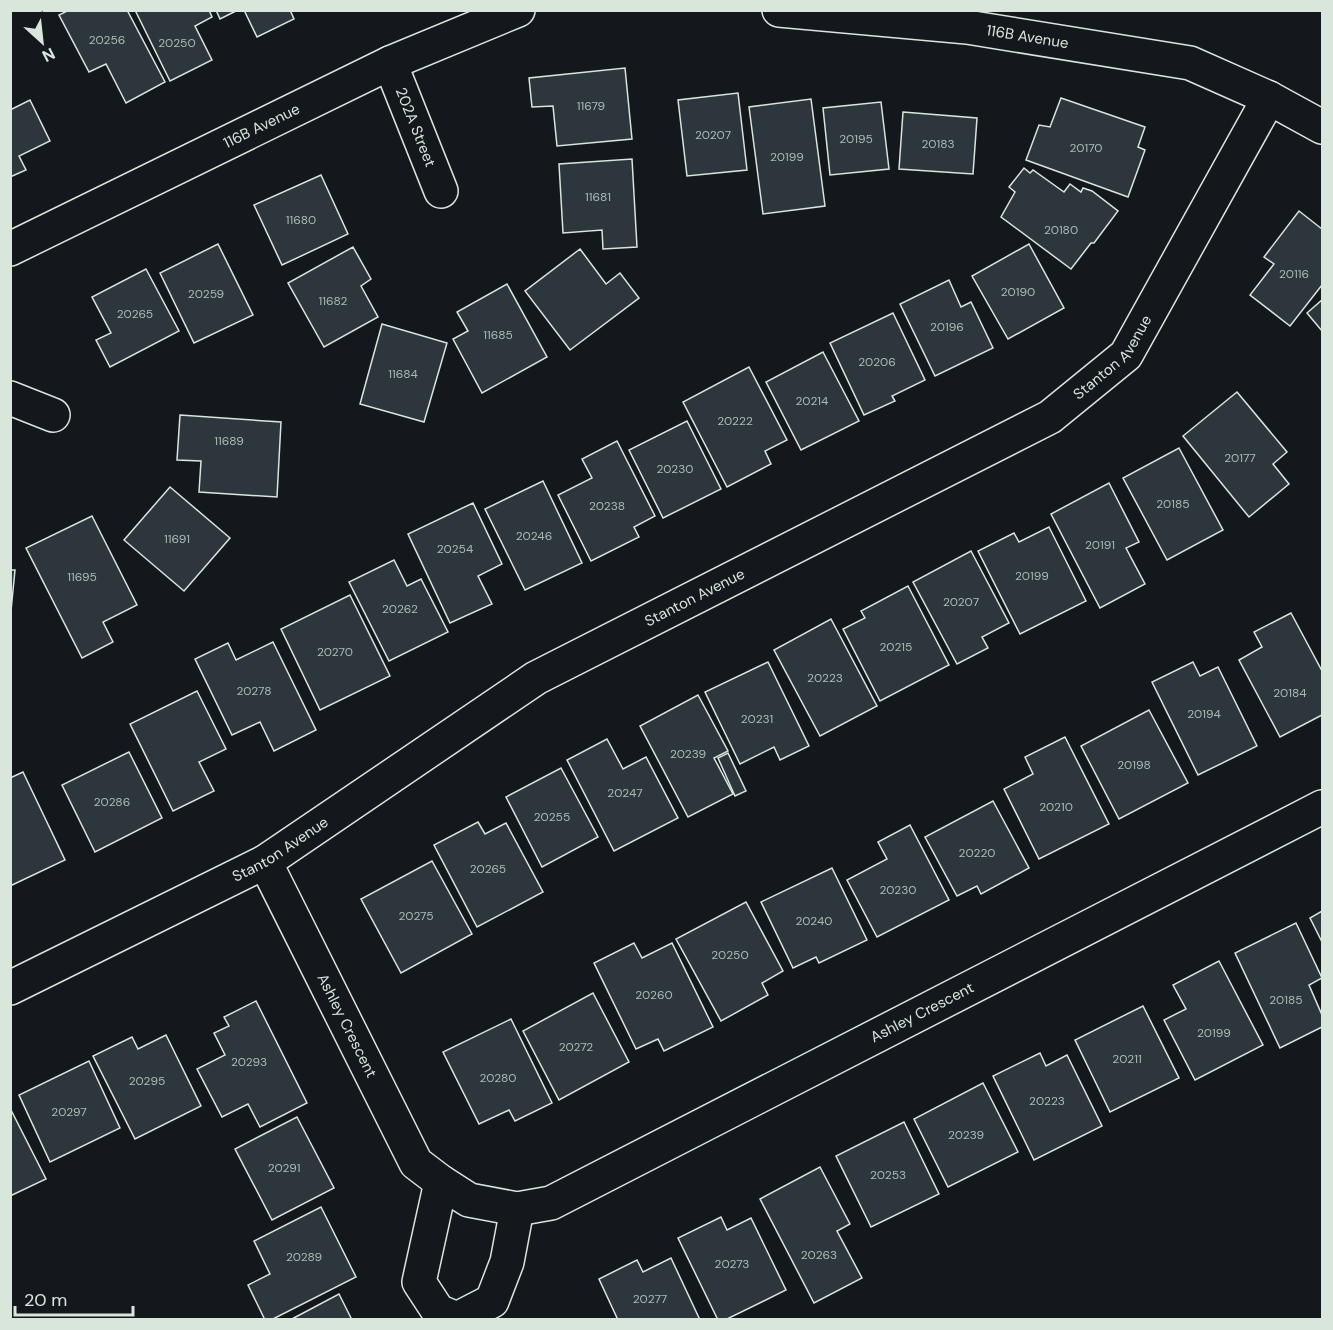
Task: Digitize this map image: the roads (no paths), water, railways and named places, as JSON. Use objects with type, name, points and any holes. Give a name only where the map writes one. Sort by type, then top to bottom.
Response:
[{"type":"street","name":"116B Avenue","points":[[10,249],[390,63],[518,10]]},
{"type":"street","name":"116B Avenue","points":[[779,10],[968,19],[1190,63],[1269,98]]},
{"type":"street","name":"202A Street","points":[[390,63],[441,191]]},
{"type":"street","points":[[1269,98],[1323,127]]},
{"type":"street","name":"Stanton Avenue","points":[[10,988],[265,862],[536,678],[1050,417],[1125,355],[1269,98]]},
{"type":"street","points":[[10,398],[53,415]]},
{"type":"street","name":"Ashley Crescent","points":[[265,862],[416,1162],[469,1200],[517,1209],[551,1203],[1323,807]]},
{"type":"street","points":[[441,1182],[419,1282],[438,1311],[457,1319],[492,1301],[507,1262],[517,1209]]}]
